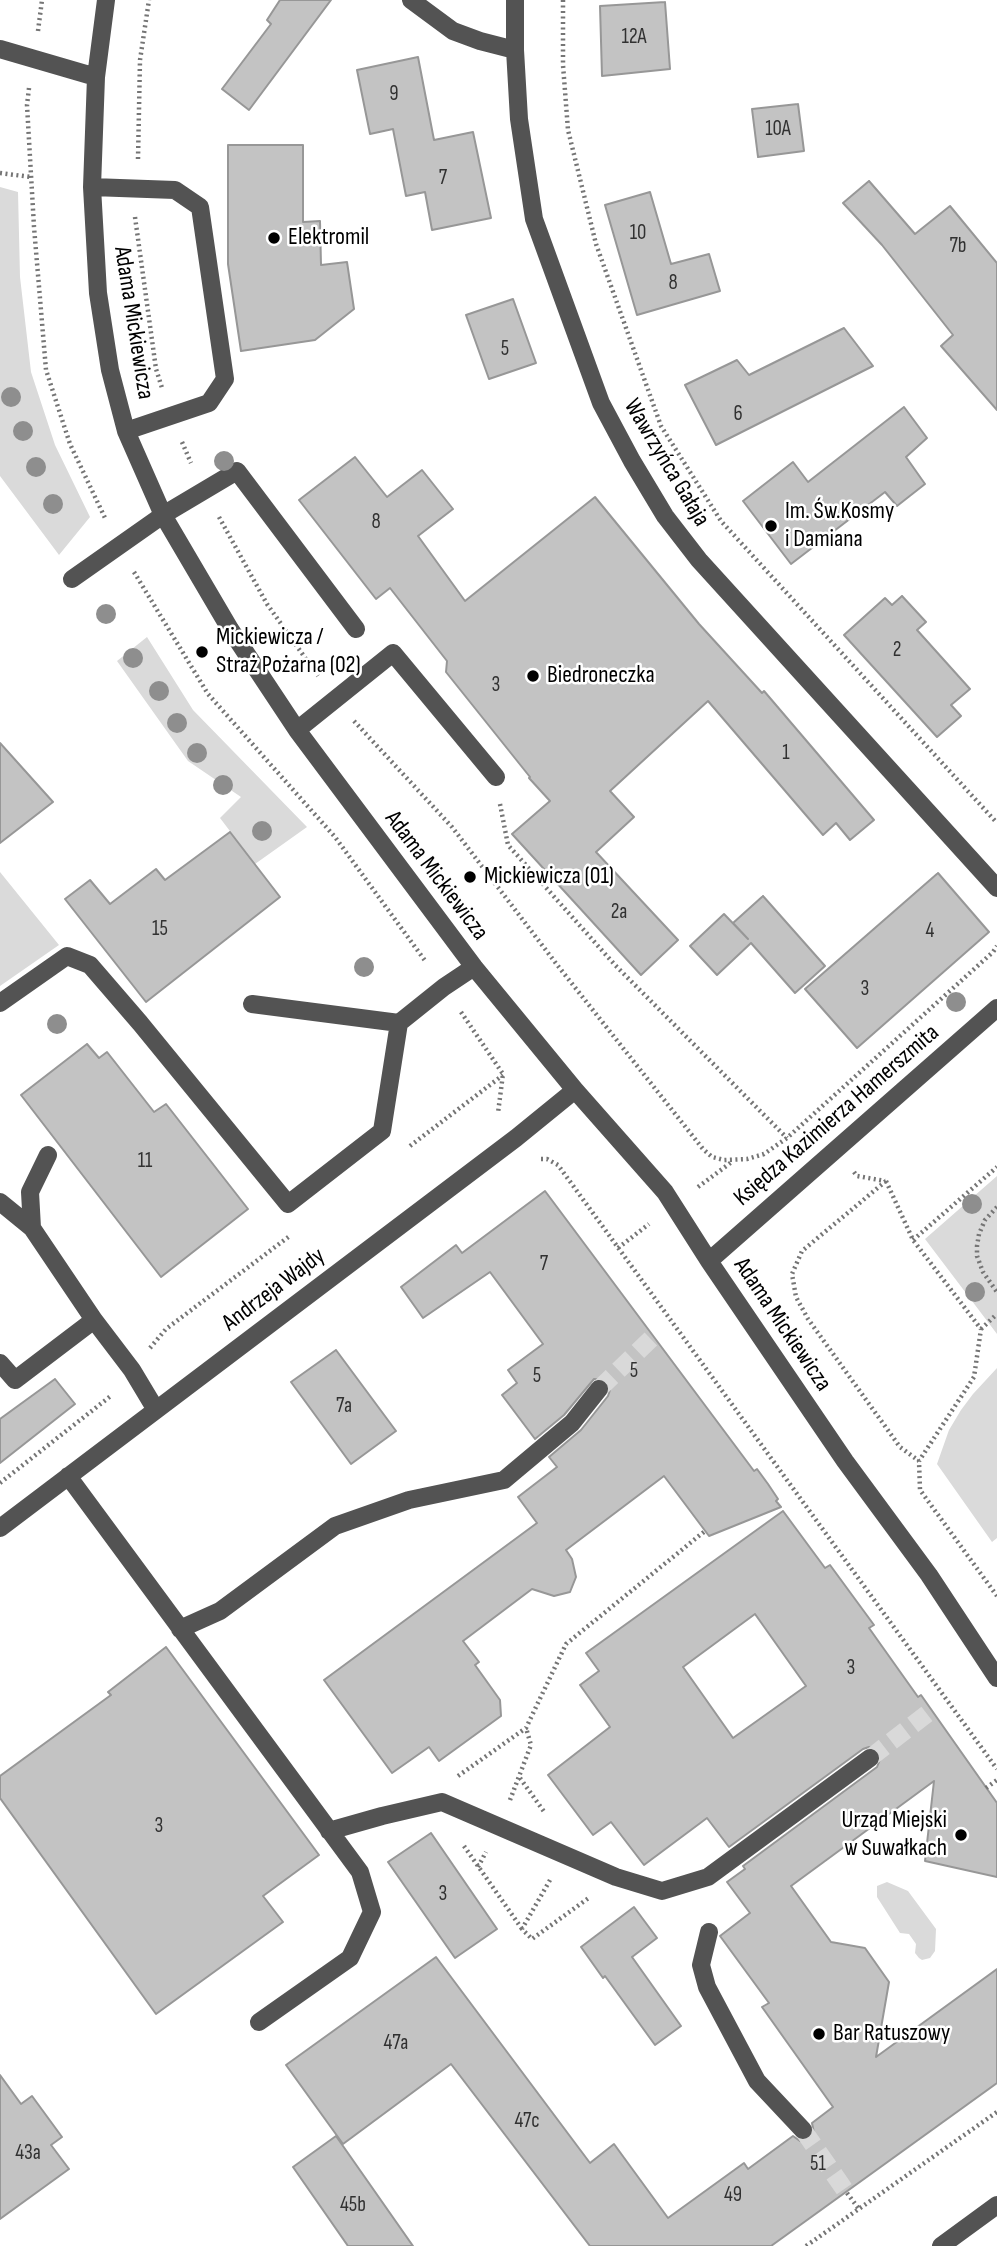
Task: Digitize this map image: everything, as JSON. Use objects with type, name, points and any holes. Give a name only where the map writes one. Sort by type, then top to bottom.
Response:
[{"type":"street","name":"Adama Mickiewicza","points":[[106,0],[96,77],[92,187],[98,293],[110,370],[126,431],[163,515],[230,629],[297,730],[474,967],[575,1090],[666,1192],[709,1261],[845,1461],[929,1575],[997,1678]]},
{"type":"street","points":[[411,0],[453,31],[515,50]]},
{"type":"street","name":"Wawrzyńca Gałaja","points":[[515,0],[519,119],[534,219],[601,403],[632,461],[665,516],[699,560],[997,888]]},
{"type":"street","points":[[0,49],[96,77]]},
{"type":"street","points":[[92,187],[175,190],[200,207],[225,379],[209,403],[126,431]]},
{"type":"street","points":[[72,579],[163,515],[237,471],[356,629]]},
{"type":"street","points":[[297,730],[393,653],[496,777]]},
{"type":"street","points":[[0,1003],[68,956],[90,964],[288,1204],[382,1131],[399,1023],[474,967]]},
{"type":"street","points":[[252,1003],[399,1023]]},
{"type":"street","name":"Księdza Kazimierza Hamerszmita","points":[[709,1261],[997,1008]]},
{"type":"street","name":"Andrzeja Wajdy","points":[[0,1528],[516,1138],[575,1090]]},
{"type":"street","points":[[32,1228],[30,1192],[48,1155]]},
{"type":"street","points":[[0,1202],[32,1228],[94,1320],[132,1370],[156,1410]]},
{"type":"street","points":[[0,1363],[15,1380],[94,1320]]},
{"type":"street","points":[[180,1629],[220,1611],[335,1526],[409,1500],[504,1480],[572,1423],[599,1389]]},
{"type":"street","points":[[68,1476],[360,1872],[372,1912],[350,1958],[259,2022]]},
{"type":"street","points":[[329,1831],[438,1803],[616,1877],[662,1891],[708,1877],[870,1758]]},
{"type":"street","points":[[709,1932],[701,1965],[708,1987],[757,2081],[803,2130]]},
{"type":"street","points":[[941,2246],[997,2205]]},
{"type":"path","points":[[563,0],[563,65],[568,130],[596,244],[660,426],[721,521],[997,823]]},
{"type":"path","points":[[0,173],[31,177]]},
{"type":"path","points":[[496,777],[508,845],[615,965],[787,1138]]},
{"type":"path","points":[[399,1154],[503,1074]]},
{"type":"path","points":[[535,1162],[540,1158],[547,1159],[558,1166],[997,1769]]},
{"type":"path","points":[[913,1240],[997,1167]]},
{"type":"path","points":[[919,1461],[900,1447],[808,1319],[796,1297],[792,1274],[802,1251],[886,1181],[913,1240],[981,1329]]},
{"type":"path","points":[[997,1207],[985,1220],[979,1234],[977,1256],[983,1272],[997,1292]]},
{"type":"path","points":[[0,1483],[108,1399],[166,1329],[299,1229]]},
{"type":"path","points":[[997,1314],[981,1329],[974,1377],[919,1461],[920,1490],[997,1596]]},
{"type":"path","points":[[616,1877],[532,1939],[438,1803],[448,1783],[526,1728],[566,1644],[705,1531]]},
{"type":"path","points":[[500,1827],[531,1745],[526,1728]]},
{"type":"path","points":[[986,1788],[997,1780]]},
{"type":"path","points":[[522,1928],[565,1855]]},
{"type":"path","points":[[806,2246],[997,2112]]},
{"type":"path","points":[[847,2193],[859,2208]]},
{"type":"shaded area","points":[[0,187],[18,192],[20,277],[31,372],[55,445],[90,517],[59,555],[0,476]]},
{"type":"shaded area","points":[[147,637],[193,710],[307,827],[255,864],[220,818],[241,797],[188,761],[117,661]]},
{"type":"shaded area","points":[[0,872],[59,945],[0,986]]},
{"type":"shaded area","points":[[997,1176],[997,1334],[925,1239]]},
{"type":"shaded area","points":[[997,1368],[997,1538],[992,1542],[937,1464],[949,1430],[961,1410]]},
{"type":"shaded area","points":[[887,1882],[908,1891],[936,1929],[935,1951],[930,1958],[919,1958],[915,1953],[916,1944],[909,1934],[900,1933],[877,1897],[877,1886]]},
{"type":"building","points":[[280,0],[331,0],[249,110],[222,89],[271,24],[267,20]]},
{"type":"building","points":[[665,2],[670,69],[602,76],[600,6]]},
{"type":"building","points":[[418,57],[434,140],[473,132],[491,218],[432,230],[425,192],[406,196],[393,129],[370,134],[357,70]]},
{"type":"building","points":[[798,104],[804,151],[758,157],[752,109]]},
{"type":"building","name":"Elektromil","points":[[228,145],[303,145],[303,222],[320,221],[321,265],[347,262],[354,309],[315,340],[241,351],[228,264]]},
{"type":"building","points":[[869,181],[915,234],[950,206],[997,263],[997,410],[941,346],[953,335],[882,245],[843,203]]},
{"type":"building","points":[[650,192],[671,264],[709,254],[720,291],[637,315],[605,205]]},
{"type":"building","points":[[513,299],[536,363],[489,379],[466,315]]},
{"type":"building","points":[[844,328],[873,366],[716,445],[685,385],[737,360],[749,375]]},
{"type":"building","points":[[904,407],[927,438],[906,457],[925,484],[897,506],[885,492],[791,564],[743,501],[793,462],[808,482]]},
{"type":"building","points":[[355,457],[387,497],[422,470],[453,509],[418,536],[465,601],[595,497],[699,624],[762,693],[764,691],[874,820],[850,840],[836,823],[823,835],[708,701],[610,791],[634,817],[596,852],[678,940],[641,975],[512,834],[550,801],[446,672],[447,661],[390,588],[376,599],[299,500]]},
{"type":"building","points":[[902,596],[926,622],[917,630],[970,689],[951,705],[961,716],[937,737],[844,635],[885,598],[892,605]]},
{"type":"building","points":[[0,743],[53,802],[0,843]]},
{"type":"building","points":[[230,832],[280,897],[146,1002],[65,899],[90,880],[110,904],[156,869],[165,880]]},
{"type":"building","points":[[938,873],[989,932],[857,1048],[805,989]]},
{"type":"building","points":[[763,896],[825,966],[795,993],[751,943],[717,975],[690,946],[724,914],[748,939],[733,923]]},
{"type":"building","points":[[87,1044],[99,1058],[107,1052],[154,1112],[166,1104],[248,1209],[161,1277],[21,1095]]},
{"type":"building","points":[[545,1191],[754,1471],[757,1469],[781,1507],[709,1536],[664,1476],[566,1550],[572,1559],[576,1577],[570,1592],[554,1596],[532,1589],[463,1641],[479,1662],[475,1665],[500,1700],[501,1716],[439,1761],[429,1747],[392,1773],[324,1680],[537,1523],[518,1497],[557,1467],[549,1457],[581,1430],[610,1390],[605,1380],[594,1379],[564,1415],[535,1439],[502,1395],[517,1383],[508,1370],[543,1344],[490,1272],[423,1318],[401,1287],[456,1245],[462,1253]]},
{"type":"building","points":[[336,1350],[396,1431],[351,1464],[291,1382]]},
{"type":"building","points":[[55,1379],[75,1404],[0,1463],[0,1419]]},
{"type":"building","points":[[783,1511],[825,1568],[830,1565],[874,1625],[869,1628],[918,1697],[921,1695],[997,1803],[997,1877],[925,1861],[934,1781],[791,1886],[831,1942],[865,1948],[889,1982],[876,2057],[997,1969],[997,2083],[771,2246],[590,2246],[451,2064],[343,2144],[286,2065],[436,1957],[590,2163],[614,2144],[668,2218],[744,2163],[748,2169],[793,2136],[800,2141],[810,2139],[814,2133],[812,2123],[833,2107],[762,2007],[769,2003],[720,1936],[750,1913],[727,1882],[745,1869],[743,1866],[877,1767],[881,1757],[879,1751],[869,1747],[863,1749],[729,1847],[707,1818],[644,1865],[611,1822],[593,1835],[548,1775],[610,1727],[580,1685],[599,1671],[586,1653]],"holes":[[[755,1614],[806,1686],[733,1738],[683,1667]]]},
{"type":"building","points":[[166,1647],[319,1855],[263,1896],[283,1922],[156,2014],[0,1798],[0,1776],[111,1695],[108,1692]]},
{"type":"building","points":[[431,1833],[497,1929],[455,1958],[388,1862]]},
{"type":"building","points":[[634,1907],[657,1938],[632,1957],[681,2026],[655,2045],[581,1947]]},
{"type":"building","points":[[0,2075],[21,2104],[32,2096],[62,2137],[51,2145],[69,2169],[0,2219]]},
{"type":"building","points":[[336,2136],[413,2246],[348,2246],[293,2167]]},
{"type":"tunnel","points":[[599,1389],[654,1336]]},
{"type":"tunnel","points":[[870,1758],[932,1710]]},
{"type":"tunnel","points":[[803,2130],[847,2193]]},
{"type":"place","name":"Elektromil","points":[[274,238]]},
{"type":"place","name":"Im. Św.Kosmy i Damiana","points":[[771,526]]},
{"type":"place","name":"Mickiewicza / Straż Pożarna (02)","points":[[202,652]]},
{"type":"place","name":"Biedroneczka","points":[[533,676]]},
{"type":"place","name":"Mickiewicza (01)","points":[[470,877]]},
{"type":"place","name":"Urząd Miejski w Suwałkach","points":[[961,1835]]},
{"type":"place","name":"Bar Ratuszowy","points":[[819,2034]]}]
